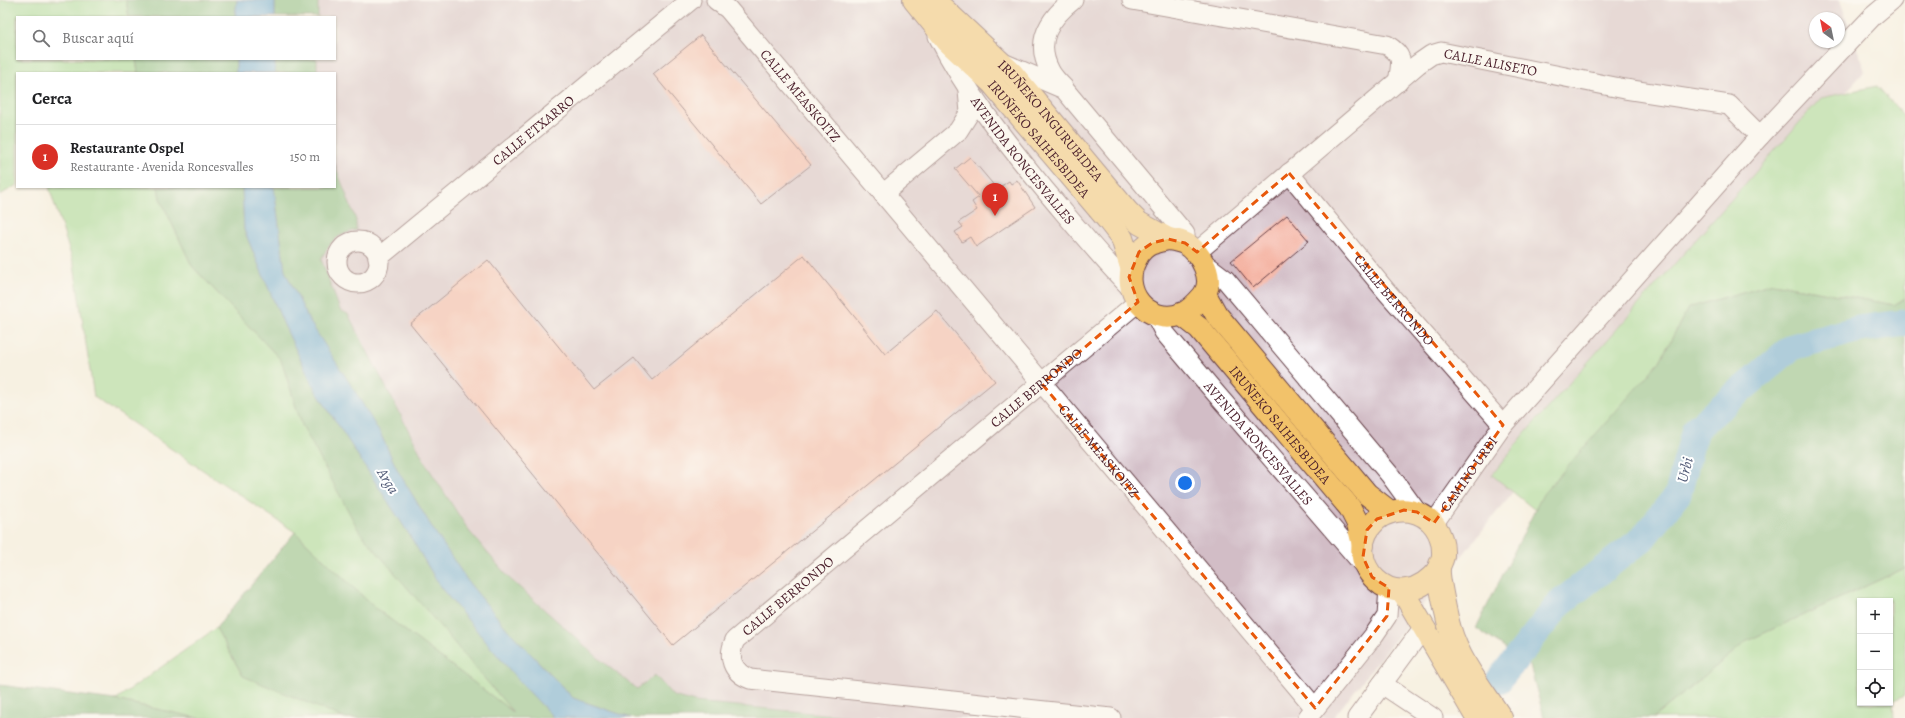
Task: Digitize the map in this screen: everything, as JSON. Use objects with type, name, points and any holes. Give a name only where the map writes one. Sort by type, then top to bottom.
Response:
[{"type":"highway","points":[[914,0],[931,22]]},
{"type":"highway","name":"IRUÑEKO INGURUBIDEA","points":[[934,0],[1012,74],[1127,211],[1139,223],[1188,249]]},
{"type":"highway","name":"IRUÑEKO SAIHESBIDEA","points":[[931,22],[948,42],[992,84],[1122,238],[1139,293]]},
{"type":"highway","points":[[1152,243],[1188,249],[1207,280],[1205,294],[1192,308],[1182,314],[1168,317],[1139,293],[1139,252],[1152,243]]},
{"type":"highway","name":"IRUÑEKO SAIHESBIDEA","points":[[1205,294],[1216,314],[1367,494],[1390,512]]},
{"type":"highway","name":"IRUÑEKO SAIHESBIDEA","points":[[1182,314],[1199,328],[1350,508],[1358,524],[1363,544]]},
{"type":"highway","points":[[1404,510],[1426,518],[1439,532],[1443,544],[1443,557],[1439,569],[1431,579],[1420,587],[1396,590],[1380,584],[1367,569],[1363,557],[1363,544],[1368,530],[1377,519],[1390,512],[1404,510]]},
{"type":"highway","points":[[1439,569],[1450,629],[1458,651],[1501,718]]},
{"type":"highway","points":[[1396,590],[1424,627],[1477,718]]},
{"type":"street","name":"CALLE MEASKOITZ","points":[[716,0],[728,9],[1042,384],[1311,713]]},
{"type":"street","points":[[1073,0],[1059,10],[1051,20],[1044,35],[1044,54],[1050,71],[1185,234],[1188,249],[1225,279],[1426,518]]},
{"type":"street","points":[[1132,0],[1387,45],[1398,52],[1402,62],[1398,82],[1289,173],[1188,249]]},
{"type":"street","name":"CAMINO URBI","points":[[1426,518],[1503,425],[1760,136],[1873,16],[1892,0]]},
{"type":"street","name":"CALLE ETXARRO","points":[[378,258],[689,1]]},
{"type":"street","name":"AVENIDA RONCESVALLES","points":[[931,22],[968,91],[1001,137],[1101,258],[1139,293],[1164,332],[1367,569]]},
{"type":"street","name":"CALLE ALISETO","points":[[1398,82],[1431,55],[1440,52],[1448,53],[1625,89],[1730,105],[1760,136]]},
{"type":"street","points":[[999,61],[1064,89]]},
{"type":"street","points":[[883,194],[958,131],[970,112],[968,91]]},
{"type":"street","name":"CALLE BERRONDO","points":[[1289,173],[1386,291],[1503,425]]},
{"type":"street","name":"CALLE BERRONDO","points":[[1111,718],[750,679],[737,671],[732,662],[730,653],[735,640],[1042,384],[1139,293]]},
{"type":"street","points":[[1311,713],[1374,635],[1387,616],[1396,590]]},
{"type":"street","points":[[1357,718],[1424,627]]},
{"type":"street","points":[[1382,684],[1433,718]]},
{"type":"highlighted area","points":[[1289,173],[1503,425],[1434,523],[1417,512],[1404,510],[1377,519],[1367,530],[1363,557],[1372,577],[1389,588],[1387,616],[1315,708],[1042,384],[1138,302],[1129,277],[1139,252],[1152,243],[1168,239],[1185,243],[1197,252]]},
{"type":"shaded area","points":[[318,0],[1840,0],[1844,12],[1809,12],[1809,48],[1845,48],[1845,14],[1865,71],[1726,224],[1333,718],[866,718],[695,702],[673,696],[655,675],[637,689],[604,663],[509,578],[469,531],[426,464],[348,314],[340,310],[321,259],[331,241],[341,234],[356,230],[356,220],[336,168],[336,72],[317,72],[317,60],[336,60],[336,16],[318,16]]},
{"type":"green space","points":[[0,0],[126,0],[129,16],[16,16],[16,60],[136,60],[138,72],[16,72],[16,186],[0,195]]},
{"type":"green space","points":[[126,0],[237,0],[235,16],[129,16]]},
{"type":"green space","points":[[275,0],[318,0],[318,16],[275,16]]},
{"type":"green space","points":[[136,60],[236,60],[236,72],[138,72]]},
{"type":"green space","points":[[275,60],[317,60],[317,72],[275,72]]},
{"type":"green space","points":[[1877,86],[1905,117],[1905,298],[1894,305],[1773,283],[1688,308],[1660,361],[1535,510],[1492,475],[1527,431],[1821,98]]},
{"type":"green space","points":[[336,168],[356,220],[356,230],[343,234],[331,243],[321,259],[340,310],[348,314],[426,464],[469,531],[509,578],[604,663],[637,689],[655,675],[673,696],[695,702],[866,718],[631,718],[573,698],[507,629],[469,583],[433,529],[398,471],[381,435],[310,322],[285,271],[274,188],[336,188]]},
{"type":"green space","points":[[49,188],[158,188],[160,198],[192,266],[281,360],[302,425],[515,714],[374,607],[295,532],[94,397],[74,265]]},
{"type":"green space","points":[[158,188],[242,188],[244,230],[284,325],[316,391],[407,531],[441,588],[519,681],[554,718],[344,718],[243,676],[216,628],[295,532],[374,607],[513,712],[359,531],[302,425],[281,360],[192,266],[160,198]]},
{"type":"green space","points":[[1773,283],[1894,305],[1905,298],[1905,568],[1747,641],[1653,718],[1544,718],[1530,666],[1476,628],[1543,494],[1660,361],[1688,308]]},
{"type":"green space","points":[[1905,568],[1905,695],[1893,701],[1894,718],[1653,718],[1747,641]]},
{"type":"green space","points":[[216,628],[243,676],[360,718],[198,718],[115,700]]},
{"type":"green space","points":[[0,685],[115,700],[198,718],[0,718]]},
{"type":"water","points":[[237,0],[275,0],[275,16],[235,16]]},
{"type":"water","points":[[236,60],[275,60],[275,72],[236,72]]},
{"type":"water","name":"Arga","points":[[242,188],[274,188],[285,271],[310,322],[381,435],[398,471],[433,529],[469,583],[507,629],[573,698],[631,718],[554,718],[519,681],[441,588],[407,531],[316,391],[284,325],[244,230]]},
{"type":"building","points":[[701,35],[811,165],[761,204],[653,74]]},
{"type":"building","points":[[970,157],[997,189],[1009,181],[1011,184],[1017,180],[1035,207],[976,247],[970,237],[962,242],[955,232],[963,227],[959,222],[977,210],[972,202],[979,197],[955,169]]},
{"type":"building","points":[[1287,215],[1309,241],[1253,288],[1231,261]]},
{"type":"building","points":[[804,255],[885,354],[937,311],[995,381],[673,645],[410,324],[488,260],[594,390],[634,358],[652,380]]},
{"type":"waterway","name":"Urbi","points":[[1499,680],[1560,603],[1642,539],[1678,494],[1695,429],[1792,347],[1859,329],[1905,323]]},
{"type":"place","name":"Restaurante Ospel","points":[[995,216]]}]
